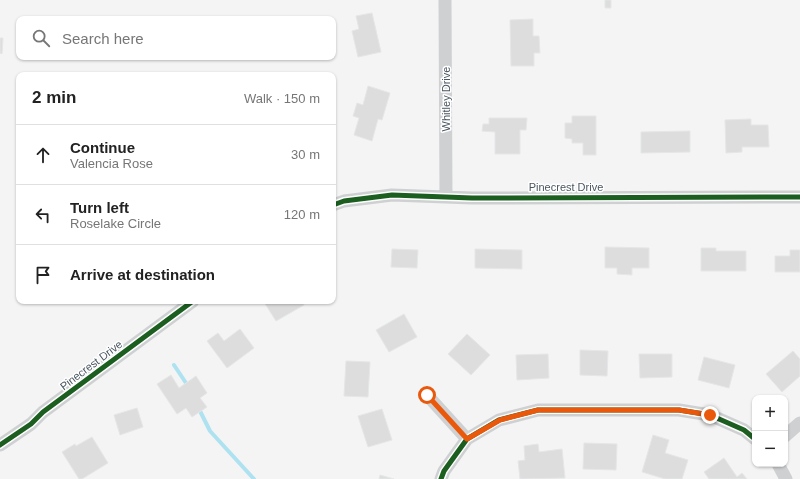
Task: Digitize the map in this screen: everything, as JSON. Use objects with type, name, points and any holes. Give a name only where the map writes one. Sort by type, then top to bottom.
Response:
[{"type":"street","name":"Whitley Drive","points":[[445,0],[446,197]]},
{"type":"street","name":"Pinecrest Drive","points":[[336,205],[344,201],[392,195],[446,197],[800,197]]},
{"type":"street","name":"Pinecrest Drive","points":[[0,445],[31,424],[50,408],[189,304]]},
{"type":"street","points":[[427,395],[467,439]]},
{"type":"street","points":[[441,479],[444,471],[467,439],[500,420],[538,410],[679,410],[710,415],[744,430],[752,437]]},
{"type":"street","points":[[788,433],[800,423]]},
{"type":"street","points":[[780,467],[786,479]]},
{"type":"building","points":[[605,0],[611,0],[611,8],[605,8]]},
{"type":"building","points":[[372,13],[381,52],[358,57],[352,31],[359,29],[356,16]]},
{"type":"building","points":[[533,19],[533,36],[539,36],[540,53],[534,53],[534,66],[511,66],[510,20]]},
{"type":"building","points":[[0,38],[3,38],[2,54],[0,53]]},
{"type":"building","points":[[368,86],[390,93],[382,120],[378,119],[372,141],[354,135],[359,118],[353,116],[357,103],[363,105]]},
{"type":"building","points":[[572,116],[596,116],[596,155],[583,155],[583,143],[572,143],[572,139],[565,138],[565,123],[572,123]]},
{"type":"building","points":[[489,118],[527,118],[526,130],[520,130],[520,154],[495,154],[495,132],[482,131],[483,124],[489,124]]},
{"type":"building","points":[[751,119],[751,125],[768,125],[769,147],[742,147],[742,152],[726,153],[725,120]]},
{"type":"building","points":[[690,131],[690,152],[641,153],[641,132]]},
{"type":"building","points":[[605,247],[649,248],[649,268],[632,268],[632,275],[617,274],[617,268],[605,268]]},
{"type":"building","points":[[701,248],[716,248],[716,251],[746,251],[746,271],[701,271]]},
{"type":"building","points":[[392,249],[418,250],[417,268],[391,267]]},
{"type":"building","points":[[475,249],[522,250],[522,269],[475,268]]},
{"type":"building","points":[[790,250],[800,250],[800,272],[775,272],[775,256],[790,256]]},
{"type":"building","points":[[265,304],[304,304],[304,305],[276,321]]},
{"type":"building","points":[[404,314],[417,337],[389,352],[376,330]]},
{"type":"building","points":[[240,329],[254,348],[227,368],[207,341],[218,333],[224,341]]},
{"type":"building","points":[[467,334],[490,355],[471,375],[448,354]]},
{"type":"building","points":[[580,350],[608,351],[607,376],[580,375]]},
{"type":"building","points":[[793,351],[800,359],[800,376],[782,392],[766,374]]},
{"type":"building","points":[[548,354],[549,378],[517,380],[516,355]]},
{"type":"building","points":[[639,354],[672,354],[672,377],[640,378]]},
{"type":"building","points":[[704,357],[735,365],[729,388],[698,380]]},
{"type":"building","points":[[346,361],[370,362],[368,397],[344,396]]},
{"type":"building","points":[[171,375],[179,388],[196,376],[207,393],[200,398],[207,407],[192,417],[186,408],[177,414],[157,384]]},
{"type":"building","points":[[137,408],[143,427],[120,435],[114,415]]},
{"type":"building","points":[[382,409],[392,440],[368,447],[358,416]]},
{"type":"building","points":[[653,435],[669,440],[665,453],[688,460],[682,479],[665,479],[642,472]]},
{"type":"building","points":[[92,437],[108,463],[82,479],[79,479],[62,452],[75,444],[76,446]]},
{"type":"building","points":[[584,443],[617,444],[616,470],[583,469]]},
{"type":"building","points":[[538,444],[539,452],[562,449],[565,478],[520,479],[518,461],[525,460],[524,446]]},
{"type":"building","points":[[724,458],[737,477],[742,473],[747,479],[709,479],[704,472]]},
{"type":"building","points":[[380,475],[394,479],[379,479]]},
{"type":"waterway","points":[[174,365],[188,386]]},
{"type":"waterway","points":[[198,407],[210,431],[254,479]]},
{"type":"cycle path","points":[[336,204],[344,201],[392,195],[472,198],[800,197]]},
{"type":"cycle path","points":[[0,445],[31,424],[43,412],[189,304]]},
{"type":"cycle path","points":[[441,479],[444,471],[467,439],[499,420],[538,410],[679,410],[710,415],[744,430],[752,437]]},
{"type":"route","points":[[427,395],[467,439],[500,420],[538,410],[679,410],[710,415]]}]
